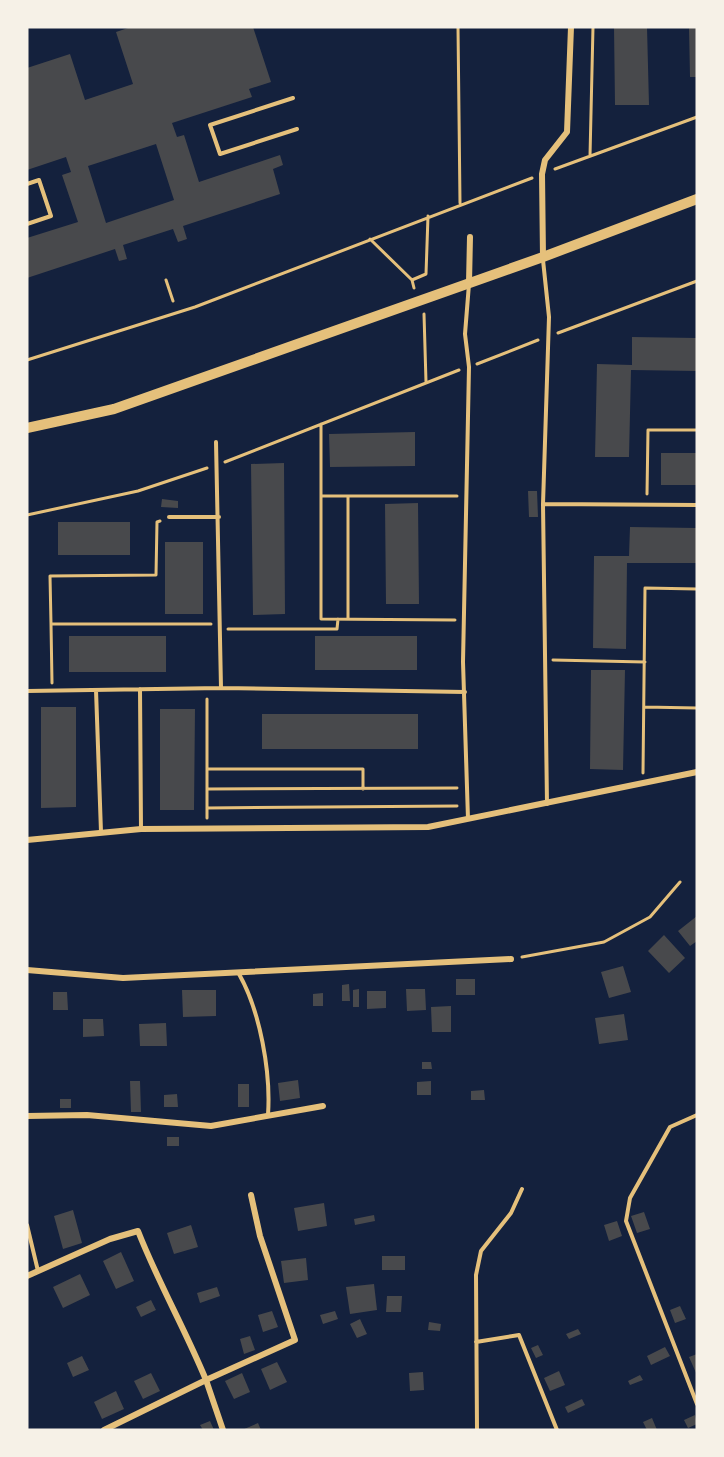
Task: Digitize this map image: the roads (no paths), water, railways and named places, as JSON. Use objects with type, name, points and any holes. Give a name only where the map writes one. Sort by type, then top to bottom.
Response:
[{"type":"street","points":[[543,257],[542,174],[545,160],[567,132],[571,27]]},
{"type":"street","points":[[27,428],[114,409],[543,257],[697,199]]},
{"type":"street","points":[[469,283],[470,237]]},
{"type":"street","points":[[27,840],[141,829],[428,827],[697,772]]},
{"type":"street","points":[[27,970],[123,978],[511,959]]},
{"type":"street","points":[[27,1116],[87,1115],[212,1126],[323,1106]]},
{"type":"street","points":[[104,1430],[206,1380],[296,1340],[263,1246],[251,1195]]},
{"type":"street","points":[[27,1276],[110,1239],[138,1231],[157,1280],[192,1346],[223,1430]]},
{"type":"lane","points":[[293,98],[210,125],[220,154],[297,129]]},
{"type":"lane","points":[[27,184],[39,180],[51,216],[27,224]]},
{"type":"lane","points":[[543,257],[549,317],[543,504],[547,804]]},
{"type":"lane","points":[[468,819],[463,620],[469,367],[465,334],[469,283]]},
{"type":"lane","points":[[216,442],[221,688]]},
{"type":"lane","points":[[543,504],[697,505]]},
{"type":"lane","points":[[169,517],[219,517]]},
{"type":"lane","points":[[27,691],[221,688],[465,692]]},
{"type":"lane","points":[[140,689],[141,829]]},
{"type":"lane","points":[[96,690],[101,832]]},
{"type":"lane","points":[[239,974],[245,984],[264,1048],[269,1096],[268,1116]]},
{"type":"lane","points":[[697,1115],[670,1127],[630,1198],[626,1221],[697,1404]]},
{"type":"lane","points":[[477,1430],[476,1275],[481,1251],[511,1213],[522,1189]]},
{"type":"lane","points":[[27,1225],[38,1271]]},
{"type":"lane","points":[[476,1342],[519,1335],[557,1430]]}]
